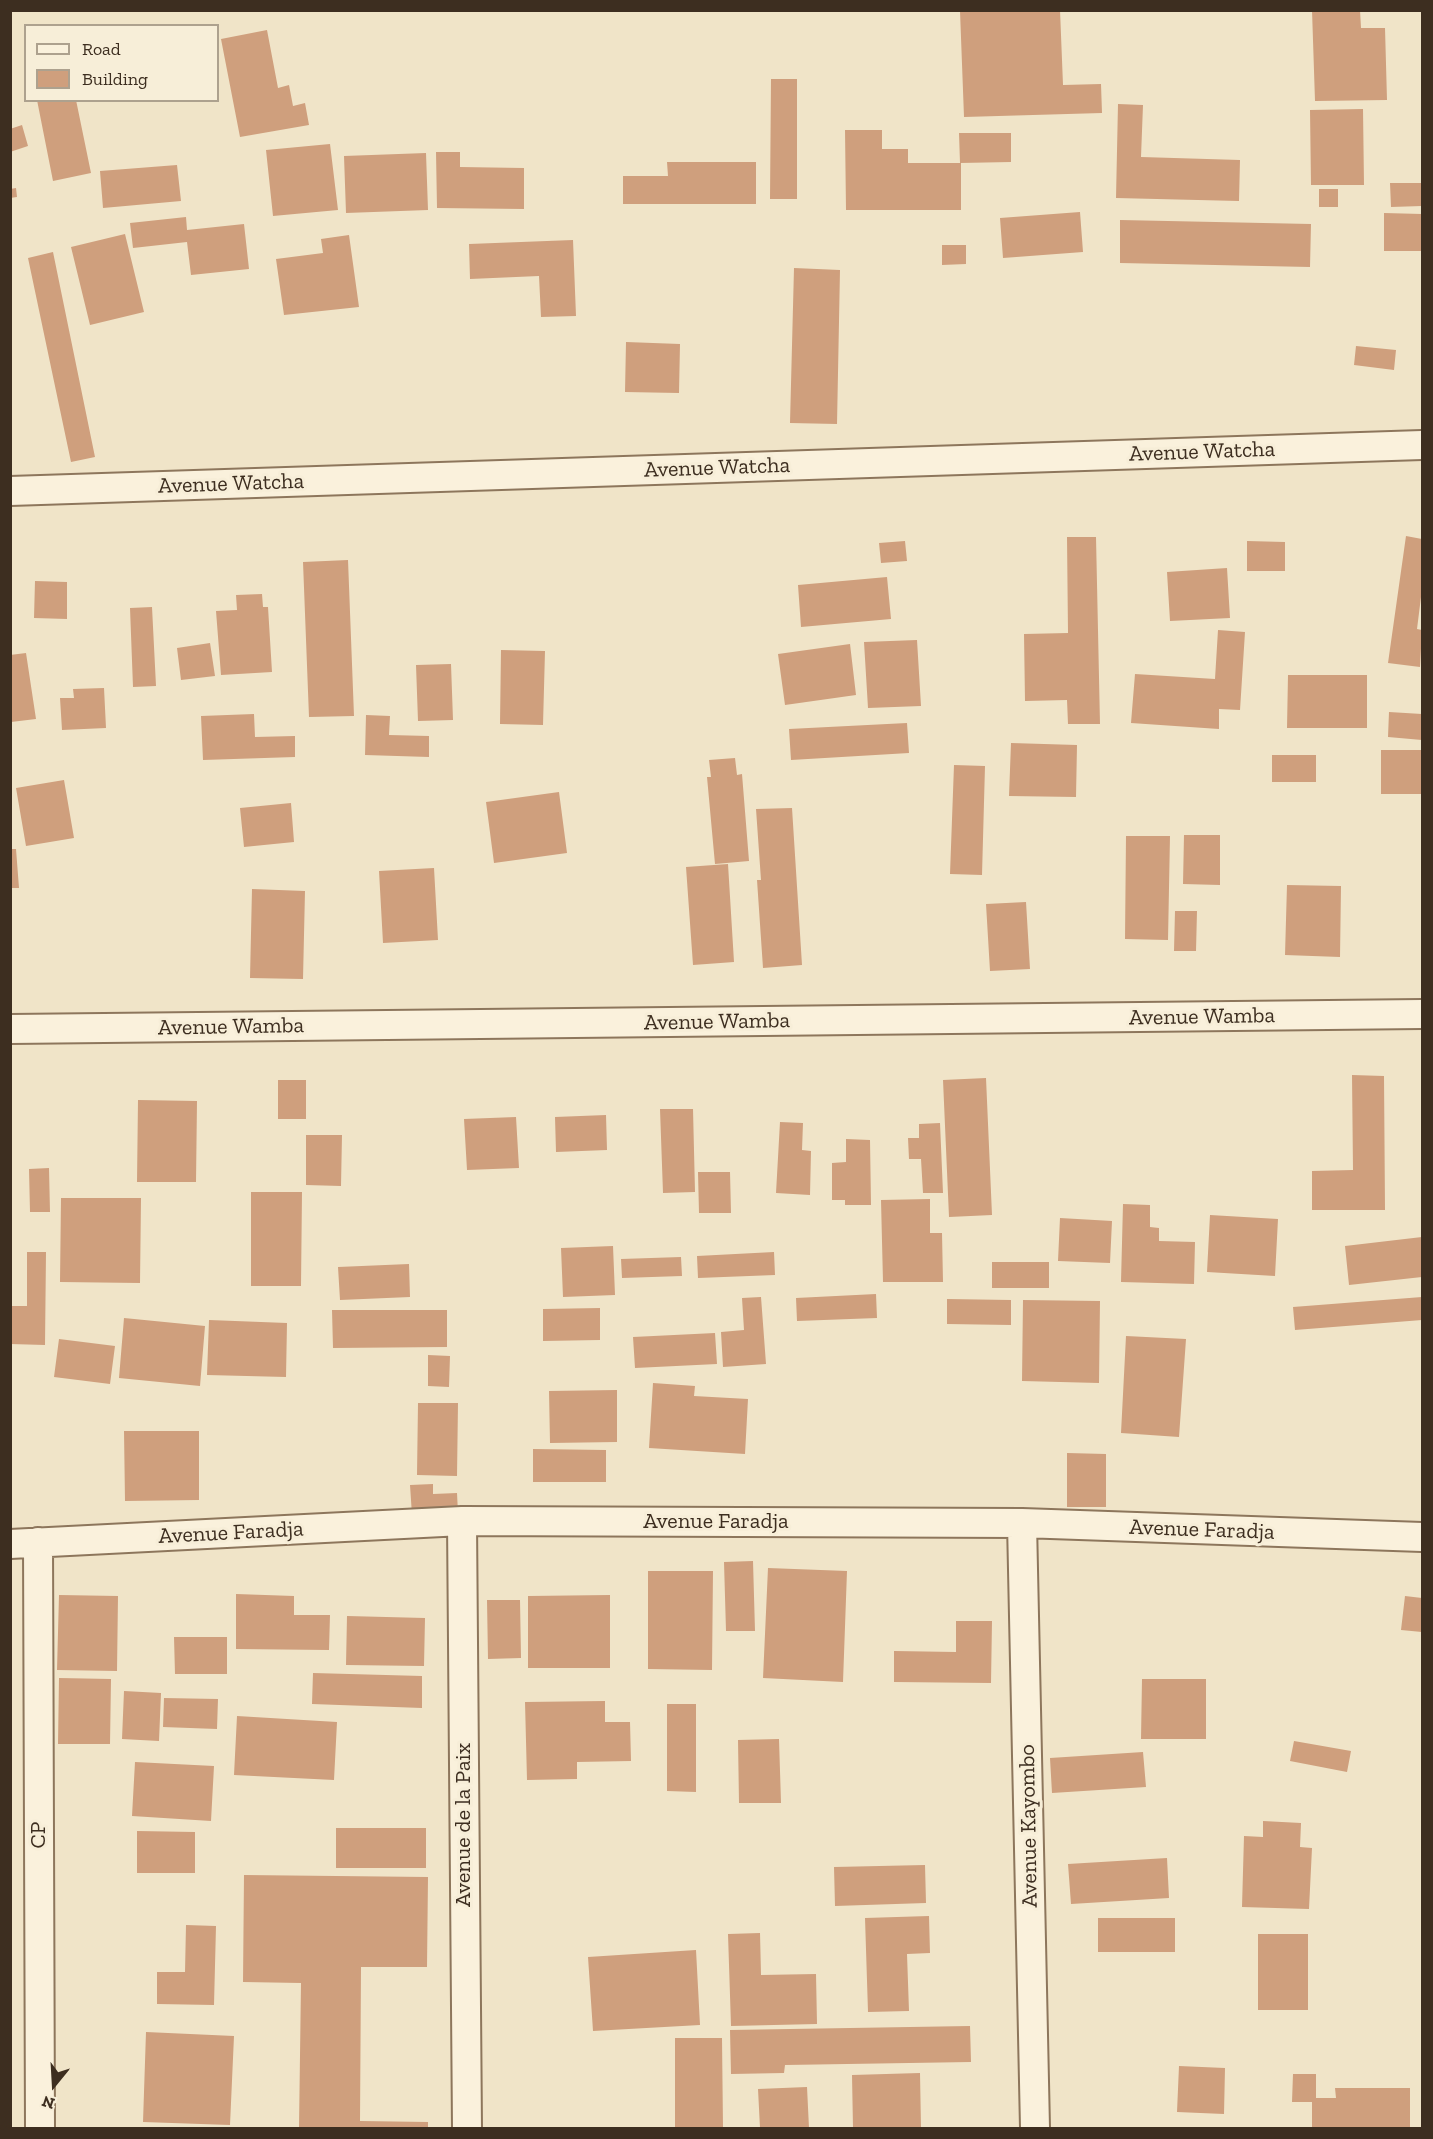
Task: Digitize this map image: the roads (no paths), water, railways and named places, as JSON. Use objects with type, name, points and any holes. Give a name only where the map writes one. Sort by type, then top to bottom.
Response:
[{"type":"street","name":"Avenue Watcha","points":[[10,491],[1422,445]]},
{"type":"street","name":"Avenue Wamba","points":[[10,1029],[1422,1014]]},
{"type":"street","name":"Avenue Faradja","points":[[24,1543],[462,1521],[1022,1523],[1422,1537]]},
{"type":"street","name":"Avenue de la Paix","points":[[462,1521],[467,2128]]},
{"type":"street","name":"Avenue Kayombo","points":[[1022,1523],[1035,2128]]},
{"type":"street","name":"CP","points":[[24,1543],[40,2128]]}]
